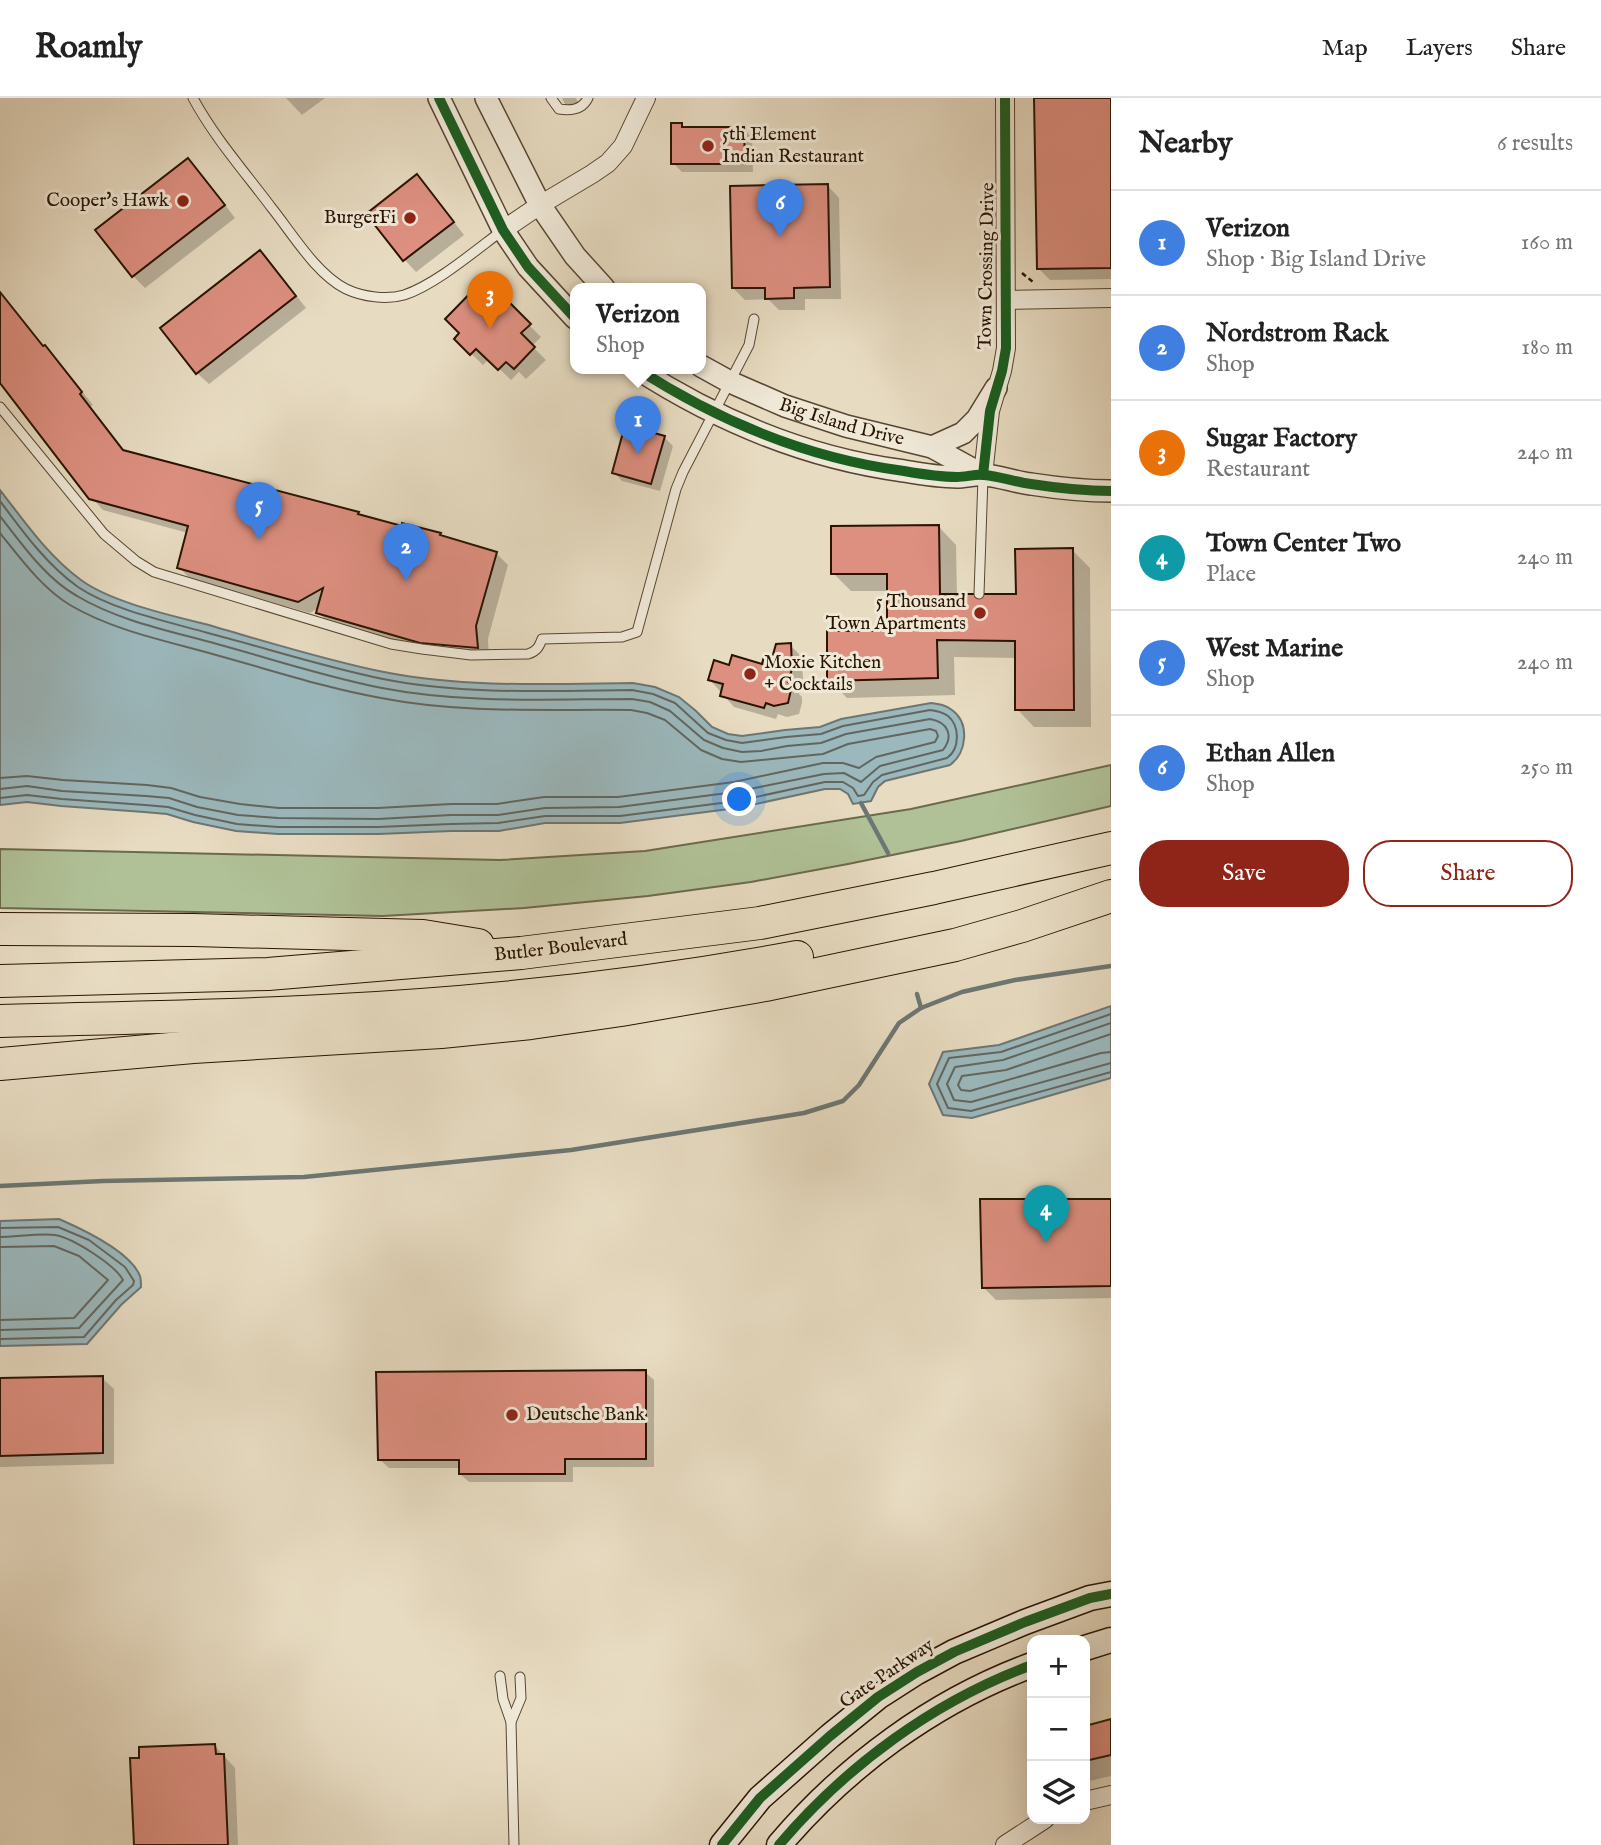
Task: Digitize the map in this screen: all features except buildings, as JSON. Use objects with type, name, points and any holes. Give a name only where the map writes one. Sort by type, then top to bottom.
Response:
[{"type":"highway","name":"Butler Boulevard","points":[[0,981],[268,974],[521,953],[761,923],[1111,848]]},
{"type":"highway","points":[[0,1021],[324,1011],[542,994],[722,970],[873,944],[1111,890]]},
{"type":"highway","points":[[0,1064],[193,1047],[442,1032],[633,1009],[765,985],[955,945],[1111,896]]},
{"type":"highway","points":[[0,929],[218,930],[423,936],[521,953]]},
{"type":"main road","name":"Gate Parkway","points":[[722,1845],[760,1798],[877,1698],[954,1652],[1025,1622],[1090,1598],[1111,1594]]},
{"type":"main road","points":[[1090,1646],[1111,1640]]},
{"type":"main road","points":[[779,1845],[840,1781],[904,1732],[964,1695],[1027,1667]]},
{"type":"street","points":[[439,98],[503,230],[528,267],[570,312]]},
{"type":"street","points":[[486,98],[540,205],[575,256],[599,283]]},
{"type":"street","points":[[503,230],[608,163],[624,146],[646,98]]},
{"type":"street","name":"Town Crossing Drive","points":[[984,475],[990,411],[1006,348],[1005,98]]},
{"type":"street","points":[[1007,300],[1111,298]]},
{"type":"street","name":"Big Island Drive","points":[[706,369],[730,382],[797,410],[846,426],[932,447],[984,475]]},
{"type":"street","name":"Big Island Drive","points":[[645,374],[672,391],[760,434],[793,446],[869,466],[957,477],[984,475],[1031,484],[1111,491]]},
{"type":"street","points":[[932,447],[963,433],[977,419],[996,388]]},
{"type":"street","points":[[1090,1800],[1111,1795]]},
{"type":"street","points":[[1005,1845],[1037,1824]]},
{"type":"lane","points":[[192,98],[220,141],[310,257],[329,278],[347,290],[382,298],[404,295],[441,275],[503,230]]},
{"type":"lane","points":[[551,98],[559,109],[568,111],[578,109],[588,98]]},
{"type":"lane","points":[[0,407],[104,534],[136,561],[154,572],[391,644],[471,655],[528,654],[535,652],[542,639],[622,637],[637,632],[682,472],[749,345],[754,319]]},
{"type":"lane","points":[[979,594],[984,475]]},
{"type":"lane","points":[[500,1676],[502,1699],[511,1723],[513,1845]]},
{"type":"lane","points":[[511,1723],[521,1698],[520,1677]]},
{"type":"path","points":[[1018,270],[1031,282],[1045,282]]},
{"type":"path","points":[[1021,284],[1027,278]]},
{"type":"green space","points":[[1111,765],[1111,806],[848,864],[751,882],[648,896],[524,908],[383,916],[0,908],[0,849],[500,860],[645,851],[911,809]]},
{"type":"water","points":[[0,490],[47,549],[69,571],[93,588],[141,607],[317,656],[384,672],[445,681],[508,684],[633,683],[655,687],[679,697],[712,727],[728,734],[742,736],[820,727],[841,719],[934,703],[947,707],[958,716],[964,730],[963,746],[956,760],[950,765],[885,781],[878,787],[871,801],[853,804],[848,794],[840,789],[825,789],[737,808],[620,823],[545,823],[499,831],[278,834],[236,831],[167,814],[27,802],[0,805]]},
{"type":"water","points":[[1111,1006],[1111,1078],[972,1118],[943,1115],[929,1084],[943,1052],[999,1045]]},
{"type":"water","points":[[59,1219],[104,1242],[126,1258],[140,1276],[141,1287],[121,1305],[87,1344],[0,1346],[0,1221]]},
{"type":"waterway","points":[[861,803],[888,853]]},
{"type":"waterway","points":[[0,1186],[304,1177],[571,1150],[804,1113],[843,1101],[859,1085],[899,1023],[921,1008],[962,992],[1015,980],[1111,966]]},
{"type":"waterway","points":[[917,994],[921,1008]]},
{"type":"cycle path","points":[[439,98],[503,230],[528,267],[570,313]]},
{"type":"cycle path","points":[[983,475],[990,411],[1006,348],[1005,98]]},
{"type":"cycle path","points":[[646,374],[731,420],[798,447],[832,457],[930,475],[984,475],[1051,487],[1111,491]]},
{"type":"cycle path","points":[[722,1845],[760,1798],[878,1697],[954,1652],[1025,1622],[1090,1598],[1111,1594]]},
{"type":"cycle path","points":[[779,1845],[833,1789],[894,1739],[961,1697],[1027,1667]]},
{"type":"place","name":"5th Element Indian Restaurant","points":[[708,146]]},
{"type":"place","name":"Cooper's Hawk","points":[[183,201]]},
{"type":"place","name":"BurgerFi","points":[[410,218]]},
{"type":"place","name":"Ethan Allen","points":[[780,237]]},
{"type":"place","name":"Sugar Factory","points":[[490,329]]},
{"type":"place","name":"Verizon","points":[[638,454]]},
{"type":"place","name":"West Marine","points":[[259,540]]},
{"type":"place","name":"Nordstrom Rack","points":[[406,581]]},
{"type":"place","name":"5 Thousand Town Apartments","points":[[980,613]]},
{"type":"place","name":"Moxie Kitchen + Cocktails","points":[[750,674]]},
{"type":"place","name":"Town Center Two","points":[[1046,1243]]},
{"type":"place","name":"Deutsche Bank","points":[[512,1415]]}]
